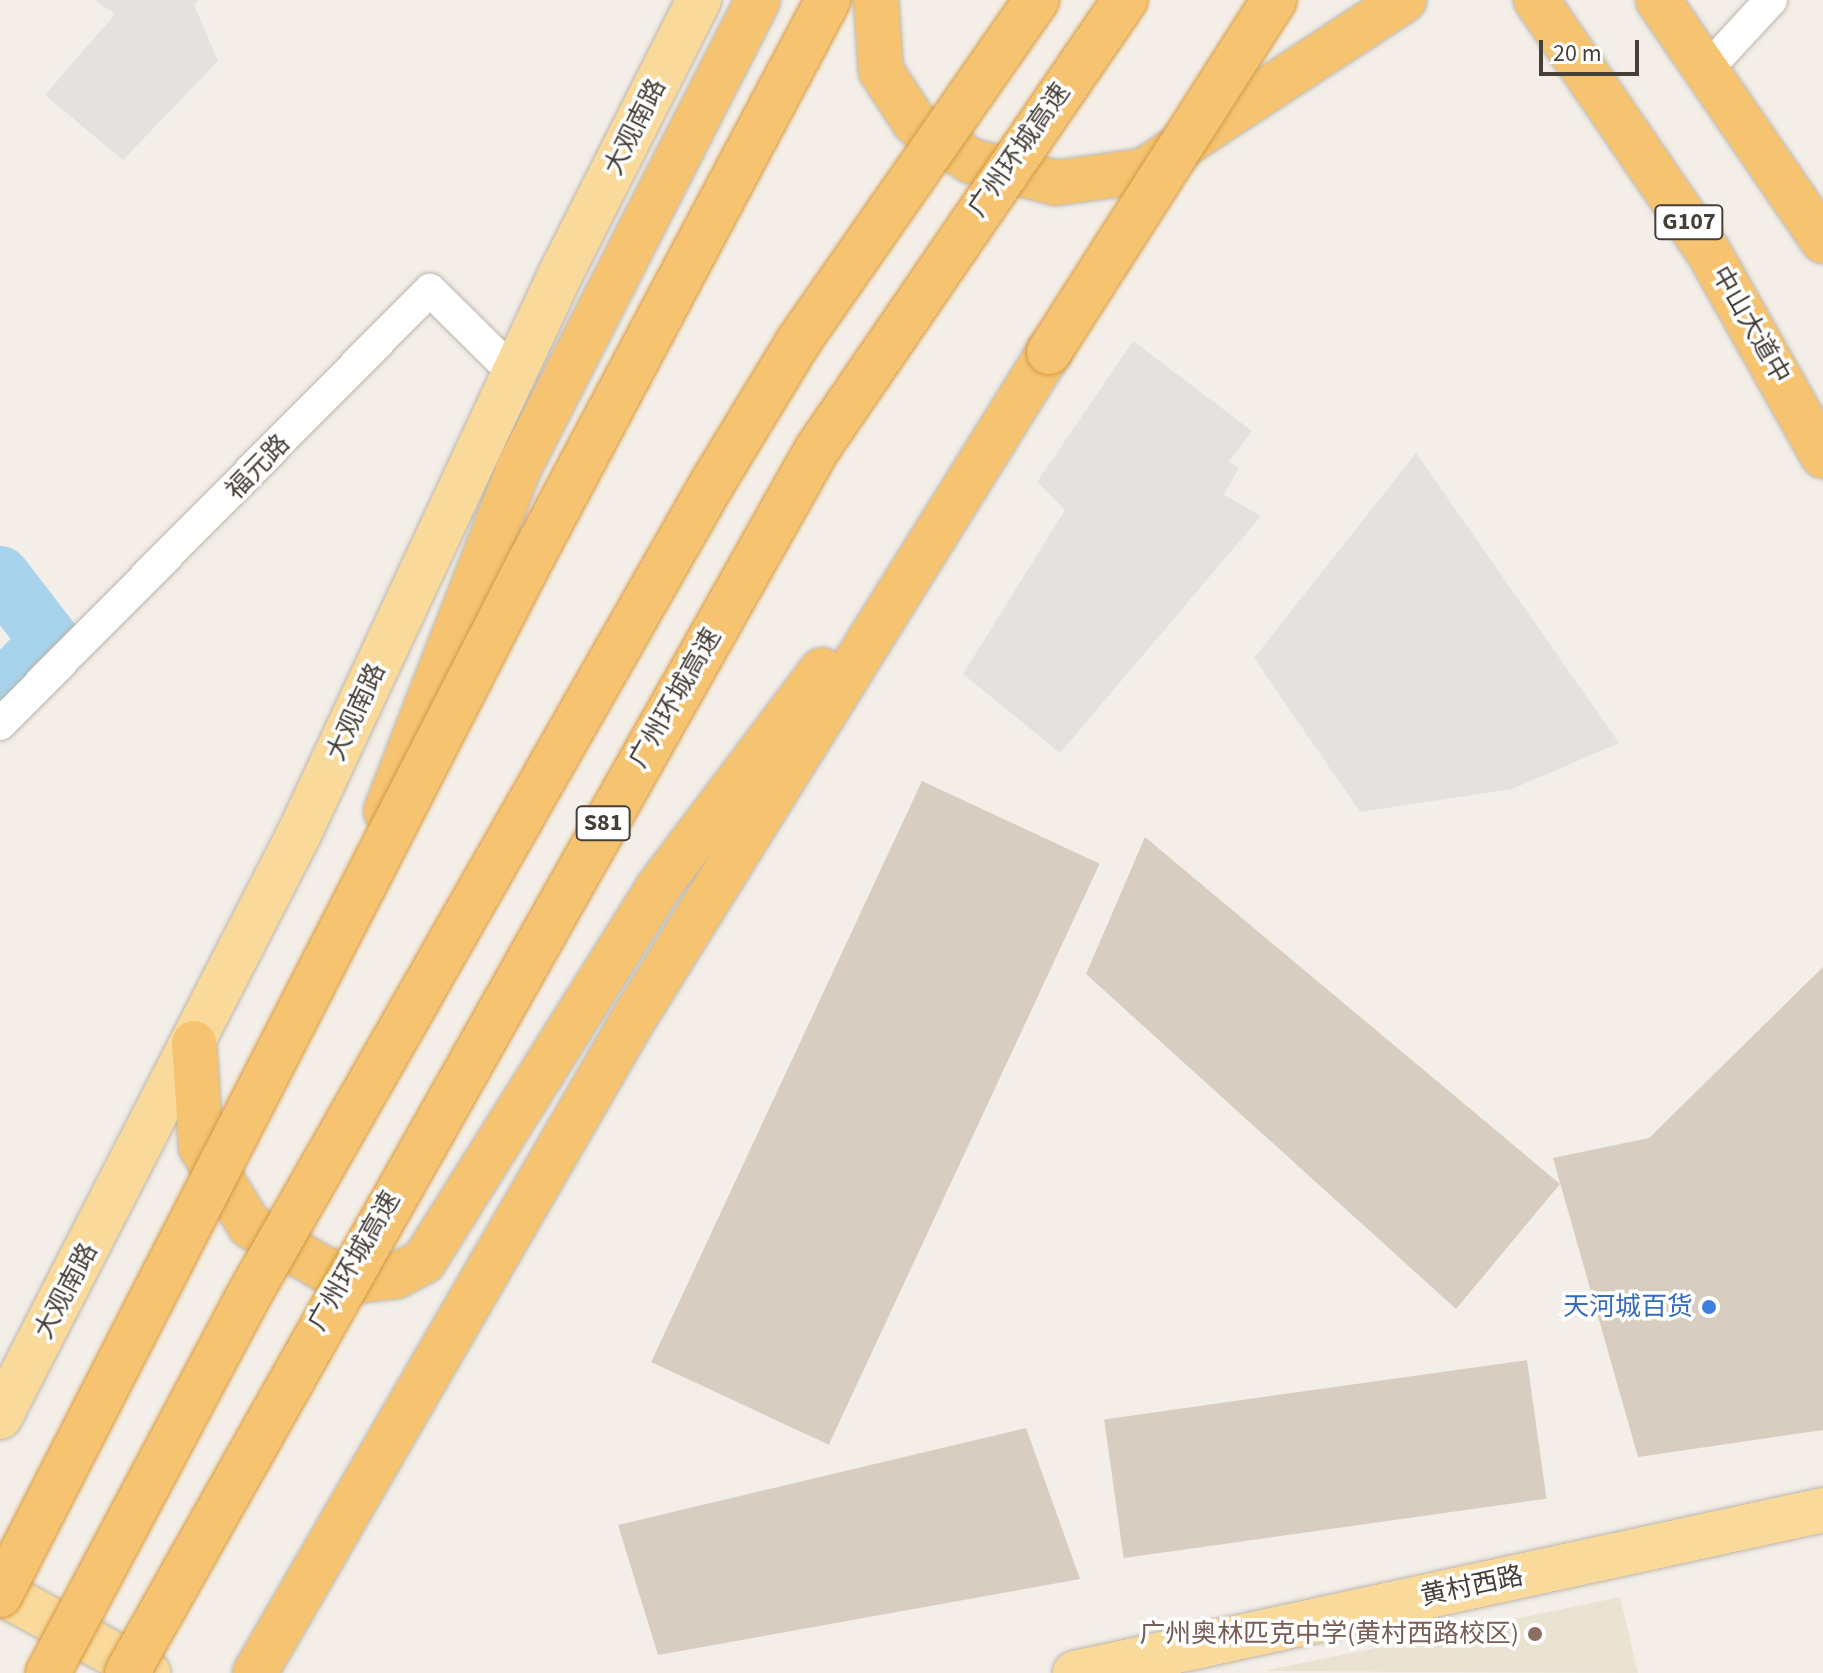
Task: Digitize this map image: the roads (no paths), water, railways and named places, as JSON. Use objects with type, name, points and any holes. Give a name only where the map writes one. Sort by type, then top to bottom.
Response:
[{"type":"highway","points":[[353,902],[459,608],[519,468],[758,0]]},
{"type":"highway","points":[[0,1593],[353,902],[828,0]]},
{"type":"highway","points":[[876,0],[881,71],[915,123],[971,161],[1056,183],[1143,171],[1404,0]]},
{"type":"highway","points":[[48,1673],[245,1302],[713,482],[798,342],[1037,0]]},
{"type":"highway","name":"广州环城高速","points":[[127,1673],[816,451],[1125,0]]},
{"type":"highway","points":[[255,1673],[485,1266],[1049,352],[1274,0]]},
{"type":"highway","points":[[1501,0],[1592,77]]},
{"type":"highway","name":"中山大道中","points":[[1536,0],[1592,77],[1716,263],[1823,456]]},
{"type":"highway","points":[[1658,0],[1709,67],[1823,241]]},
{"type":"highway","points":[[194,1043],[201,1147],[250,1226],[324,1269],[364,1280],[396,1276],[424,1261],[657,889],[1049,352]]},
{"type":"main road","name":"大观南路","points":[[0,1417],[194,1043],[514,373],[699,0]]},
{"type":"main road","name":"黄村西路","points":[[1075,1673],[1823,1510]]},
{"type":"main road","points":[[0,1593],[148,1673]]},
{"type":"street","points":[[1709,67],[1771,0]]},
{"type":"street","name":"福元路","points":[[0,724],[430,290],[514,373]]},
{"type":"waterway","points":[[0,576],[50,641],[0,693]]},
{"type":"place","name":"天河城百货","points":[[1709,1307]]},
{"type":"place","name":"广州奥林匹克中学(黄村西路校区)","points":[[1535,1634]]}]
